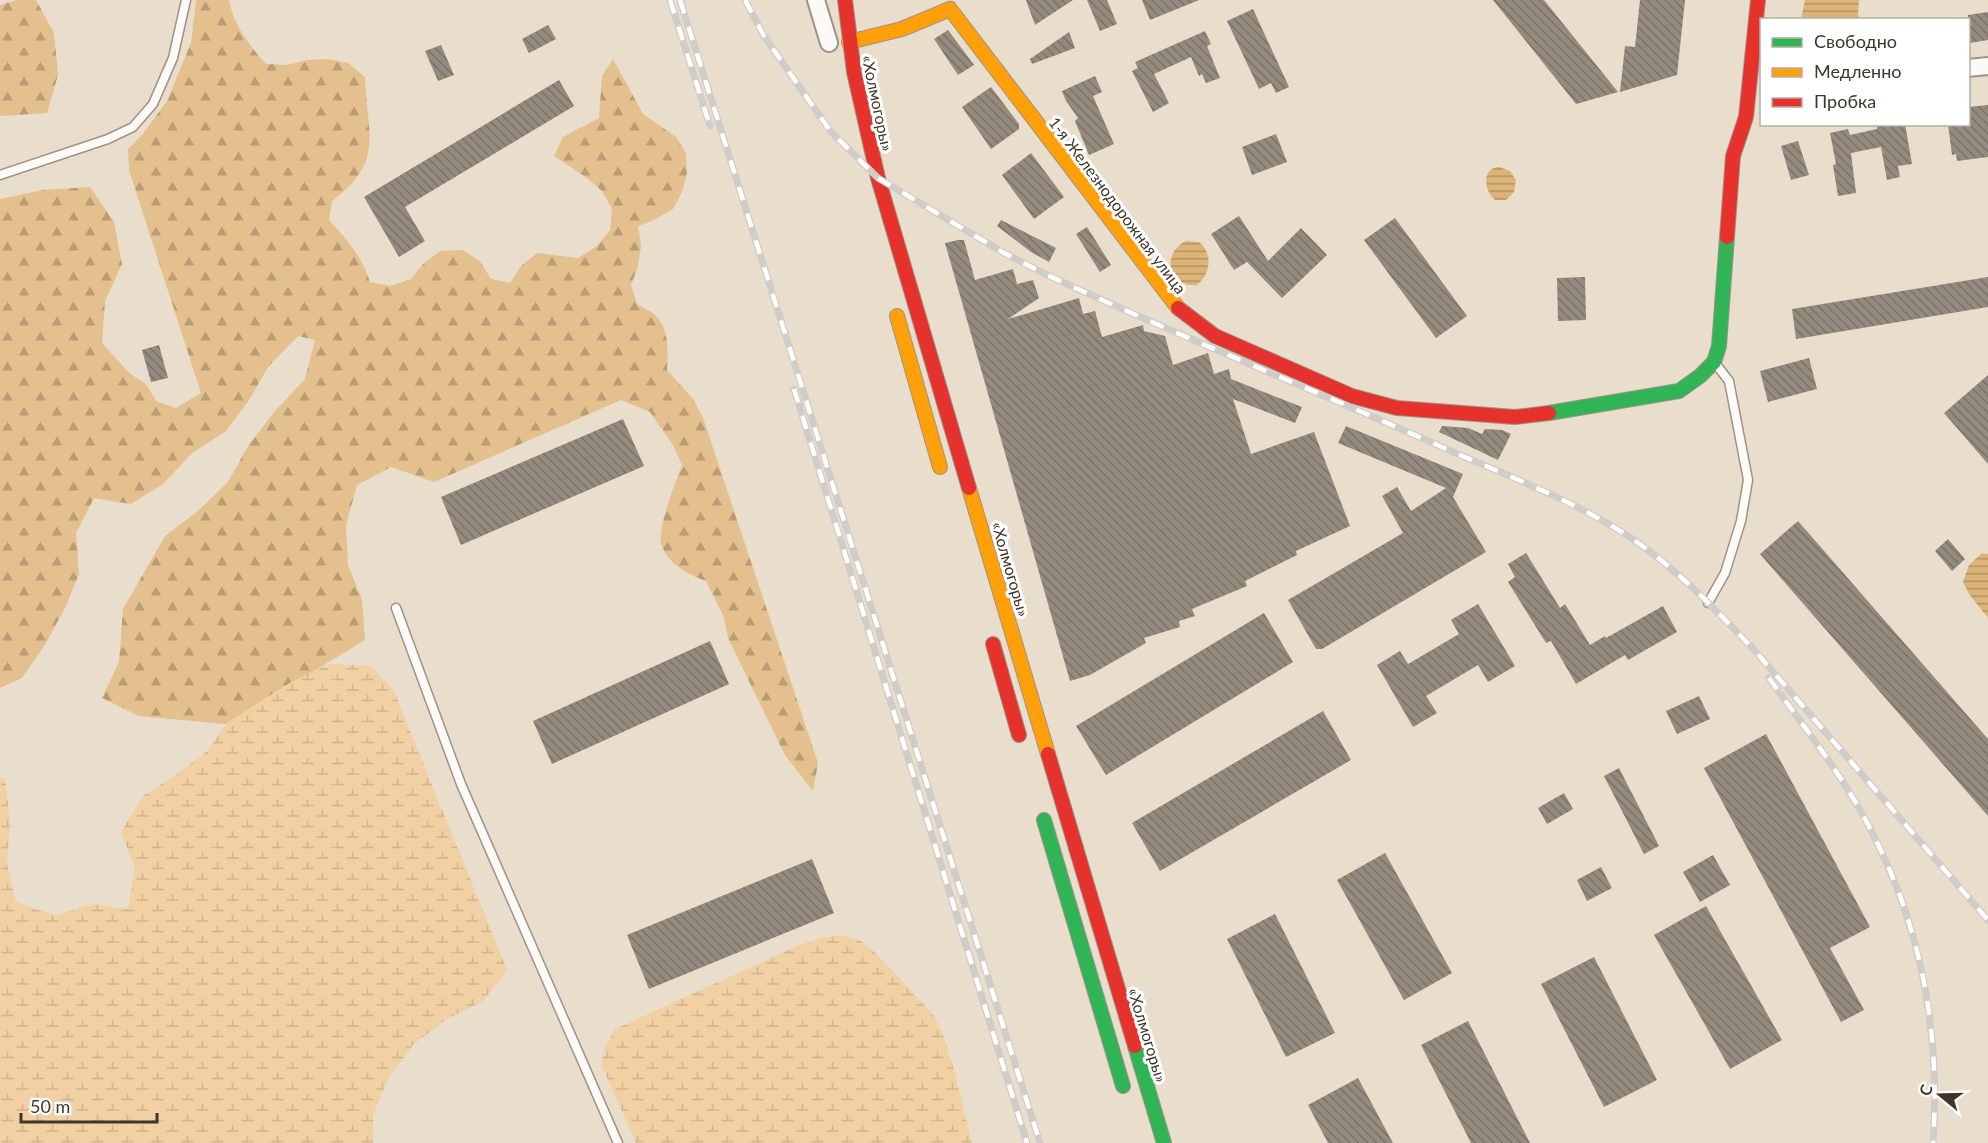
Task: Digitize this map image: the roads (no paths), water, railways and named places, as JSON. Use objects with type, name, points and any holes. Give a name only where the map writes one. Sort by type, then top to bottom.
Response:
[{"type":"main road","points":[[825,0],[830,48]]},
{"type":"main road","name":"«Холмогоры»","points":[[845,0],[849,42],[859,100],[878,178],[1164,1143]]},
{"type":"main road","points":[[1714,362],[1719,346],[1733,156],[1754,115],[1758,0]]},
{"type":"main road","name":"1-я Железнодорожная улица","points":[[849,42],[902,29],[950,9],[1178,309],[1215,336],[1352,396],[1397,408],[1515,417],[1679,391],[1700,376],[1714,362]]},
{"type":"main road","points":[[892,300],[945,484]]},
{"type":"main road","points":[[990,636],[1023,746]]},
{"type":"main road","points":[[1039,802],[1127,1098]]},
{"type":"street","points":[[816,0],[830,48]]},
{"type":"street","points":[[1970,68],[1988,66]]},
{"type":"lane","points":[[0,174],[108,139],[133,127],[153,104],[173,58],[186,0]]},
{"type":"lane","points":[[1708,603],[1725,573],[1741,521],[1748,480],[1729,381],[1714,362]]},
{"type":"lane","points":[[396,608],[461,784],[618,1143]]},
{"type":"railway","points":[[670,0],[710,126]]},
{"type":"railway","points":[[680,0],[1040,1143]]},
{"type":"railway","points":[[745,0],[764,36],[831,132],[878,178],[1004,253],[1043,273],[1541,490],[1590,514],[1637,542],[1684,580],[1756,652],[1988,920]]},
{"type":"railway","points":[[794,389],[1027,1143]]},
{"type":"railway","points":[[1769,678],[1831,763],[1864,817],[1900,895],[1913,935],[1929,1016],[1935,1100],[1933,1143]]}]
